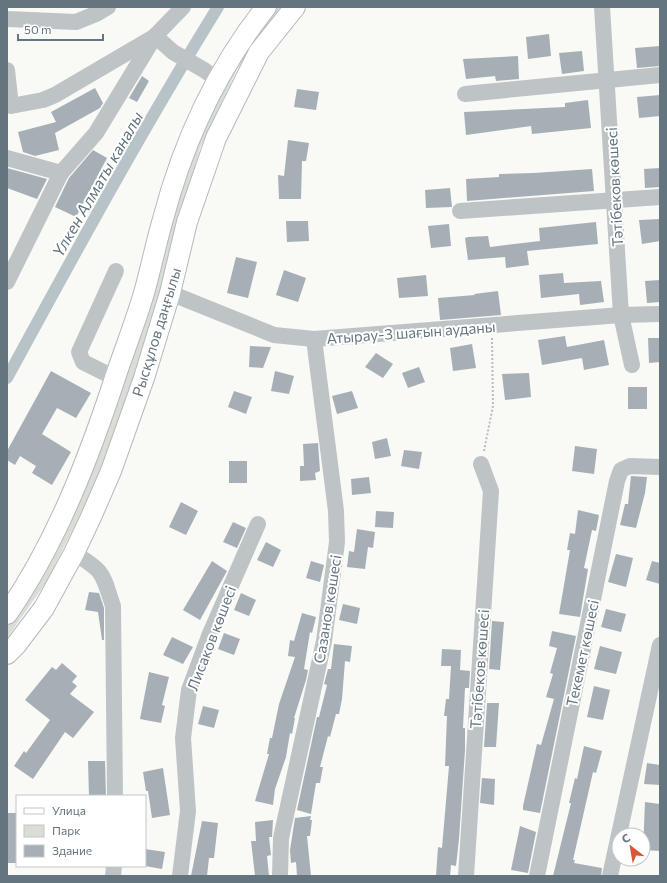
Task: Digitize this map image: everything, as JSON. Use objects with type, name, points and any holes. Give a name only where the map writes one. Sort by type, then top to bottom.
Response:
[{"type":"main road","name":"Рысқұлов даңғылы","points":[[7,614],[39,562],[78,478],[96,434],[144,294],[163,217],[211,75],[234,52],[266,7]]},
{"type":"main road","name":"Рысқұлов даңғылы","points":[[7,654],[16,645],[44,608],[74,553],[111,471],[144,378],[170,293],[187,222],[216,138],[259,52],[295,7]]},
{"type":"street","points":[[7,19],[56,14],[76,22],[108,7]]},
{"type":"street","points":[[7,282],[61,173],[96,133],[155,36],[183,7]]},
{"type":"street","name":"Тәтібеков көшесі","points":[[602,7],[621,315],[632,365]]},
{"type":"street","points":[[155,36],[174,52],[211,75]]},
{"type":"street","points":[[7,70],[9,107],[43,100],[55,95],[155,36]]},
{"type":"street","points":[[465,94],[660,76]]},
{"type":"street","points":[[7,158],[61,173]]},
{"type":"street","points":[[460,211],[660,197]]},
{"type":"street","points":[[115,378],[83,362],[79,352],[116,271]]},
{"type":"street","name":"Атырау-3 шағын ауданы","points":[[170,293],[274,335],[314,339],[621,315],[660,314]]},
{"type":"street","name":"Сазанов көшесі","points":[[280,876],[281,838],[324,641],[337,542],[336,511],[314,339]]},
{"type":"street","name":"Тәтібеков көшесі","points":[[466,876],[491,491],[481,464]]},
{"type":"street","name":"Текемет көшесі","points":[[537,876],[617,481],[621,470],[630,466],[660,467]]},
{"type":"street","name":"Лисаков көшесі","points":[[180,876],[188,811],[183,738],[190,690],[209,636],[258,524]]},
{"type":"street","points":[[74,553],[98,568],[104,577],[113,606],[115,795]]},
{"type":"street","points":[[610,876],[660,645]]},
{"type":"path","points":[[481,464],[493,406],[492,326]]},
{"type":"green space","points":[[272,7],[284,7],[275,16],[237,69],[200,148],[159,300],[125,409],[85,505],[47,581],[7,638],[7,621],[37,579],[191,146],[231,65]]},
{"type":"building","points":[[549,34],[551,56],[528,59],[526,37]]},
{"type":"building","points":[[660,46],[660,66],[637,68],[635,48]]},
{"type":"building","points":[[582,51],[584,71],[562,74],[559,53]]},
{"type":"building","points":[[518,56],[519,79],[496,81],[495,76],[466,79],[463,59]]},
{"type":"building","points":[[142,76],[149,81],[137,102],[129,98]]},
{"type":"building","points":[[95,88],[103,103],[100,108],[55,133],[59,150],[35,156],[23,152],[18,132],[56,122],[51,112]]},
{"type":"building","points":[[297,89],[319,92],[316,110],[294,107]]},
{"type":"building","points":[[660,95],[660,116],[639,118],[637,97]]},
{"type":"building","points":[[588,100],[591,128],[532,134],[531,126],[466,135],[464,112],[565,107],[565,103]]},
{"type":"building","points":[[288,140],[309,143],[306,161],[302,161],[301,199],[279,199],[278,175],[284,176]]},
{"type":"building","points":[[93,150],[107,158],[76,217],[55,207],[69,178]]},
{"type":"building","points":[[7,168],[47,179],[37,199],[7,188]]},
{"type":"building","points":[[660,168],[660,187],[645,188],[644,169]]},
{"type":"building","points":[[592,169],[594,191],[467,201],[466,179],[499,177],[499,174]]},
{"type":"building","points":[[450,188],[452,207],[426,208],[425,190]]},
{"type":"building","points":[[660,219],[660,241],[642,244],[639,220]]},
{"type":"building","points":[[286,221],[308,221],[309,241],[287,242]]},
{"type":"building","points":[[596,222],[598,244],[527,251],[529,265],[506,268],[505,257],[468,260],[465,238],[468,237],[488,236],[490,247],[540,241],[539,228]]},
{"type":"building","points":[[449,224],[451,246],[431,248],[428,226]]},
{"type":"building","points":[[236,257],[257,262],[248,298],[227,293]]},
{"type":"building","points":[[284,270],[306,278],[298,302],[276,295]]},
{"type":"building","points":[[563,273],[564,283],[601,281],[604,302],[580,305],[579,294],[541,298],[539,275]]},
{"type":"building","points":[[426,275],[428,296],[399,298],[397,278]]},
{"type":"building","points":[[660,280],[660,302],[647,303],[645,281]]},
{"type":"building","points":[[498,291],[501,315],[440,320],[438,298],[475,295],[474,294]]},
{"type":"building","points":[[565,336],[567,347],[604,340],[609,365],[584,370],[582,358],[542,365],[538,340]]},
{"type":"building","points":[[648,338],[660,338],[660,362],[649,363]]},
{"type":"building","points":[[472,344],[476,368],[453,371],[450,348]]},
{"type":"building","points":[[250,346],[271,347],[263,368],[249,367]]},
{"type":"building","points":[[376,353],[393,364],[383,378],[365,367]]},
{"type":"building","points":[[419,367],[425,382],[408,388],[402,373]]},
{"type":"building","points":[[51,371],[91,393],[76,418],[57,408],[42,434],[71,452],[52,485],[32,473],[36,466],[20,456],[15,465],[7,460],[7,451]]},
{"type":"building","points":[[275,371],[294,376],[289,394],[271,391]]},
{"type":"building","points":[[529,373],[531,397],[505,400],[502,374]]},
{"type":"building","points":[[628,387],[647,387],[647,409],[628,409]]},
{"type":"building","points":[[234,391],[252,397],[246,414],[228,407]]},
{"type":"building","points":[[352,391],[358,408],[337,414],[332,396]]},
{"type":"building","points":[[387,438],[391,456],[375,459],[372,442]]},
{"type":"building","points":[[318,443],[320,471],[315,473],[316,480],[300,481],[300,466],[304,466],[303,444]]},
{"type":"building","points":[[575,446],[597,449],[594,474],[572,471]]},
{"type":"building","points":[[404,450],[422,452],[419,469],[401,466]]},
{"type":"building","points":[[229,461],[247,461],[247,483],[229,483]]},
{"type":"building","points":[[631,476],[647,477],[645,493],[636,528],[620,525],[625,504],[628,504]]},
{"type":"building","points":[[369,477],[371,493],[352,495],[351,479]]},
{"type":"building","points":[[181,502],[198,511],[186,535],[169,527]]},
{"type":"building","points":[[578,510],[599,515],[596,531],[592,530],[584,568],[588,569],[580,617],[559,614],[570,550],[567,550],[570,533],[575,534]]},
{"type":"building","points":[[376,511],[394,512],[393,528],[375,527]]},
{"type":"building","points":[[233,522],[246,528],[237,548],[223,542]]},
{"type":"building","points":[[357,529],[375,532],[373,548],[368,547],[365,569],[347,567],[349,551],[354,552]]},
{"type":"building","points":[[266,542],[281,550],[273,567],[257,560]]},
{"type":"building","points":[[616,554],[633,558],[626,587],[608,582]]},
{"type":"building","points":[[212,561],[227,571],[200,620],[183,610]]},
{"type":"building","points":[[311,561],[324,565],[320,582],[306,578]]},
{"type":"building","points":[[652,561],[660,563],[660,584],[646,580]]},
{"type":"building","points":[[89,592],[99,593],[104,608],[104,640],[102,640],[98,612],[85,610]]},
{"type":"building","points":[[241,593],[256,600],[249,616],[234,610]]},
{"type":"building","points":[[343,604],[360,608],[357,624],[339,620]]},
{"type":"building","points":[[606,609],[626,614],[621,632],[601,627]]},
{"type":"building","points":[[302,613],[316,617],[312,633],[310,632],[304,669],[308,670],[294,718],[292,734],[290,733],[286,757],[275,789],[273,805],[255,801],[269,754],[267,754],[270,738],[272,738],[279,704],[295,657],[288,656],[290,640],[294,641]]},
{"type":"building","points":[[492,621],[504,622],[500,670],[489,669]]},
{"type":"building","points":[[552,631],[576,636],[540,813],[523,810],[523,806],[537,744],[541,745],[554,699],[546,697],[553,674],[550,673],[557,648],[549,646]]},
{"type":"building","points":[[224,633],[240,639],[234,655],[218,649]]},
{"type":"building","points":[[172,637],[193,647],[183,664],[163,655]]},
{"type":"building","points":[[334,644],[352,646],[350,662],[345,661],[342,699],[339,714],[336,714],[330,737],[328,736],[320,767],[323,767],[320,783],[316,783],[311,814],[297,810],[317,717],[319,717],[327,685],[324,684],[328,669],[331,669]]},
{"type":"building","points":[[600,646],[622,652],[616,674],[594,669]]},
{"type":"building","points":[[442,649],[461,650],[460,670],[470,671],[469,688],[465,688],[463,728],[465,728],[465,750],[459,839],[456,866],[451,865],[450,876],[436,876],[438,847],[442,848],[449,766],[445,766],[447,716],[444,716],[446,699],[449,699],[451,666],[441,666]]},
{"type":"building","points":[[62,663],[77,676],[72,682],[77,686],[70,694],[94,712],[73,738],[65,732],[33,779],[14,766],[24,751],[26,753],[50,720],[25,700],[52,667],[56,670]]},
{"type":"building","points":[[149,672],[169,677],[162,705],[165,706],[161,723],[140,719]]},
{"type":"building","points":[[594,686],[610,690],[603,720],[587,717]]},
{"type":"building","points":[[487,703],[499,703],[496,747],[484,747]]},
{"type":"building","points":[[203,706],[219,710],[214,728],[198,724]]},
{"type":"building","points":[[584,746],[602,751],[596,773],[593,772],[573,860],[575,860],[574,863],[602,868],[601,876],[553,876],[571,803],[569,803],[575,778],[577,779]]},
{"type":"building","points":[[88,761],[105,761],[106,795],[89,795]]},
{"type":"building","points":[[647,763],[660,765],[660,785],[644,784]]},
{"type":"building","points":[[163,768],[170,815],[152,818],[148,791],[146,791],[143,772]]},
{"type":"building","points":[[482,778],[495,779],[494,805],[480,803]]},
{"type":"building","points":[[645,802],[660,804],[660,851],[651,850],[651,827],[644,827]]},
{"type":"building","points":[[7,813],[16,813],[16,863],[7,863]]},
{"type":"building","points":[[311,816],[310,836],[307,836],[311,876],[297,876],[296,862],[291,863],[290,850],[295,818]]},
{"type":"building","points":[[273,820],[272,837],[269,837],[271,855],[267,856],[269,876],[255,876],[251,841],[256,841],[255,822]]},
{"type":"building","points":[[202,821],[218,823],[214,858],[209,858],[207,876],[191,876]]},
{"type":"building","points":[[520,826],[536,832],[528,873],[511,870]]},
{"type":"building","points":[[146,849],[165,852],[162,869],[146,866]]},
{"type":"waterway","name":"Үлкен Алматы каналы","points":[[7,378],[136,145],[218,7]]}]
